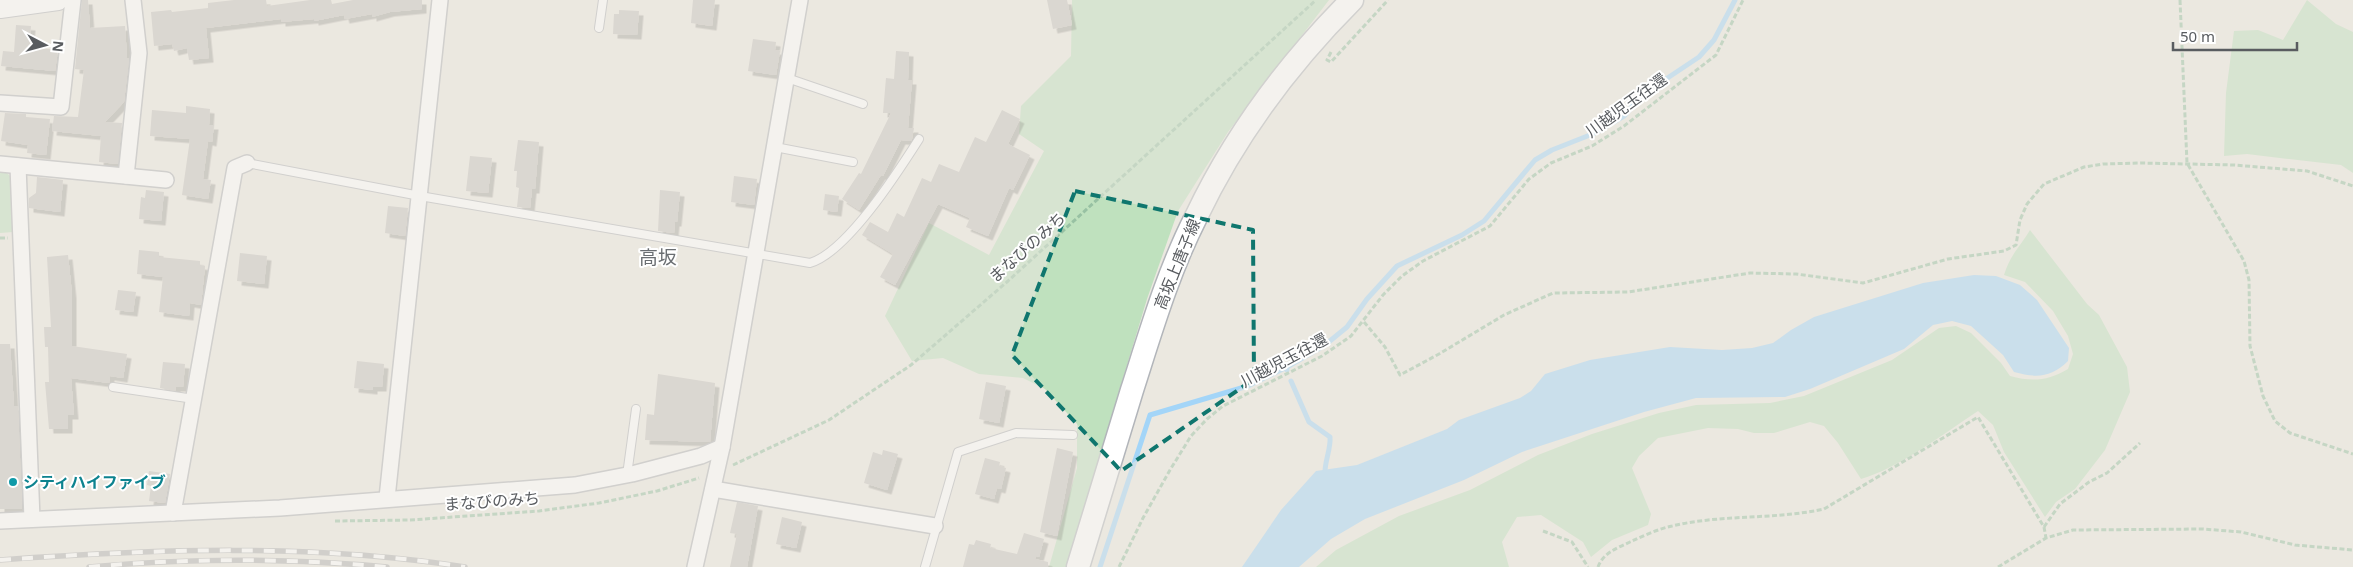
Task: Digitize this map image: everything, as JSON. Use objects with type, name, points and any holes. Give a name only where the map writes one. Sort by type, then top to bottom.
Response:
[{"type":"main road","name":"高坂上唐子線","points":[[1078,567],[1151,330],[1172,270],[1196,216],[1223,165],[1256,115],[1292,67],[1352,0]]},
{"type":"street","points":[[0,8],[58,0]]},
{"type":"street","points":[[0,102],[60,107],[73,0]]},
{"type":"street","points":[[126,176],[139,53],[133,0]]},
{"type":"street","points":[[387,498],[440,0]]},
{"type":"street","points":[[696,564],[722,447],[800,0]]},
{"type":"street","points":[[0,164],[166,180]]},
{"type":"street","points":[[173,513],[235,168],[247,164]]},
{"type":"street","points":[[18,166],[32,518]]},
{"type":"street","points":[[0,520],[280,508],[387,498],[575,485],[627,475],[701,456],[722,447]]},
{"type":"street","points":[[713,489],[935,526]]},
{"type":"lane","points":[[599,28],[604,0]]},
{"type":"lane","points":[[787,78],[863,104]]},
{"type":"lane","points":[[247,164],[420,196],[810,263],[818,261],[840,246],[872,206],[919,138]]},
{"type":"lane","points":[[775,147],[853,162]]},
{"type":"lane","points":[[113,387],[194,399]]},
{"type":"lane","points":[[627,475],[636,410]]},
{"type":"lane","points":[[925,567],[935,526],[958,452],[1016,433],[1073,435]]},
{"type":"path","name":"まなびのみち","points":[[732,466],[829,420],[911,365],[1002,287],[1316,0]]},
{"type":"path","points":[[1330,53],[1328,60],[1331,62],[1388,0]]},
{"type":"path","name":"川越児玉往還","points":[[1119,567],[1143,518],[1170,470],[1192,436],[1207,419],[1223,406],[1322,356],[1351,336],[1364,322],[1383,295],[1402,276],[1423,261],[1490,226],[1529,179],[1551,164],[1592,146],[1624,126],[1716,55],[1743,0]]},
{"type":"path","points":[[2180,0],[2187,163],[2244,261],[2249,280],[2250,346],[2263,396],[2275,421],[2290,433],[2353,454]]},
{"type":"path","points":[[1364,322],[1385,348],[1400,375],[1504,315],[1553,293],[1628,292],[1750,273],[1796,274],[1863,283],[1948,259],[2004,251],[2016,245],[2020,220],[2026,204],[2044,184],[2066,173],[2103,164],[2187,163],[2307,171],[2353,186]]},
{"type":"path","points":[[1598,567],[1601,560],[1614,549],[1672,526],[1715,520],[1801,514],[1824,509],[1978,417],[2044,527],[2046,538]]},
{"type":"path","points":[[2044,527],[2060,504],[2089,482],[2107,473],[2140,443]]},
{"type":"path","name":"まなびのみち","points":[[325,520],[410,520],[539,511],[599,503],[657,491],[701,478]]},
{"type":"path","points":[[1998,567],[2046,538],[2073,530],[2203,529],[2241,532],[2295,546],[2353,550]]},
{"type":"path","points":[[1543,531],[1572,542],[1588,567]]},
{"type":"highlighted area","points":[[1075,191],[1253,230],[1254,379],[1121,471],[1012,355]]},
{"type":"green space","points":[[1072,0],[1329,0],[1228,132],[1178,211],[1147,299],[1066,567],[1049,567],[1077,468],[1077,424],[1045,389],[1023,378],[979,374],[943,358],[912,361],[885,316],[929,223],[989,255],[1044,151],[1019,134],[1021,106],[1071,56]]},
{"type":"green space","points":[[2307,0],[2336,24],[2353,32],[2353,173],[2341,165],[2247,154],[2224,156],[2226,93],[2234,31],[2258,30],[2283,40]]},
{"type":"green space","points":[[0,170],[4,170],[10,176],[13,232],[0,233]]},
{"type":"green space","points":[[2030,230],[2087,304],[2099,315],[2127,367],[2130,392],[2105,450],[2075,489],[2056,502],[2045,517],[2004,452],[1993,425],[1978,411],[1905,459],[1861,479],[1838,443],[1824,426],[1810,422],[1774,433],[1754,433],[1738,429],[1708,428],[1658,438],[1639,456],[1632,468],[1651,514],[1648,525],[1612,540],[1591,557],[1583,542],[1541,515],[1517,517],[1502,542],[1509,567],[1316,567],[1336,550],[1399,516],[1470,490],[1538,455],[1592,434],[1659,413],[1696,405],[1770,403],[1804,396],[1892,360],[1939,328],[1956,326],[1971,333],[2001,363],[2010,376],[2033,380],[2061,373],[2068,369],[2073,354],[2068,336],[2053,311],[2025,282],[2004,275],[2012,256]]},
{"type":"water","points":[[1974,275],[1996,276],[2020,285],[2037,300],[2069,348],[2068,361],[2062,367],[2049,374],[2036,376],[2014,372],[2003,355],[1971,326],[1952,321],[1933,325],[1904,349],[1810,389],[1785,397],[1696,398],[1644,412],[1522,452],[1464,480],[1365,519],[1331,539],[1299,567],[1242,567],[1281,510],[1316,471],[1357,465],[1447,429],[1459,420],[1520,398],[1531,391],[1545,374],[1590,360],[1670,347],[1722,350],[1752,348],[1773,343],[1814,317],[1923,283]]},
{"type":"building","points":[[82,0],[88,0],[90,28],[125,26],[127,58],[129,59],[124,102],[105,122],[122,123],[118,164],[99,162],[101,136],[52,131],[54,116],[78,117],[84,70],[75,69]]},
{"type":"building","points":[[234,0],[266,0],[267,6],[310,0],[331,0],[332,4],[353,0],[422,0],[422,9],[390,12],[372,17],[372,14],[345,19],[344,15],[314,21],[314,19],[281,22],[281,19],[206,28],[209,58],[189,60],[187,48],[174,51],[172,44],[154,46],[151,12],[208,8],[208,3]]},
{"type":"building","points":[[693,0],[715,0],[712,26],[691,23]]},
{"type":"building","points":[[1047,0],[1067,0],[1072,25],[1053,29]]},
{"type":"building","points":[[619,10],[639,11],[637,35],[613,34],[614,14],[619,14]]},
{"type":"building","points":[[16,25],[31,26],[29,47],[58,50],[55,71],[1,66],[3,51],[14,52]]},
{"type":"building","points":[[753,39],[776,42],[775,50],[780,51],[776,75],[748,71]]},
{"type":"building","points":[[896,51],[909,52],[908,80],[912,80],[908,128],[914,128],[912,139],[911,141],[901,140],[883,176],[881,175],[859,210],[842,199],[859,173],[861,174],[891,113],[883,113],[886,78],[894,79]]},
{"type":"building","points":[[186,106],[210,109],[209,125],[214,125],[212,142],[208,141],[203,179],[211,180],[208,199],[182,195],[190,139],[150,136],[152,110],[186,113]]},
{"type":"building","points":[[1002,110],[1020,119],[1008,144],[1030,155],[1013,190],[1009,188],[988,236],[966,227],[970,218],[938,204],[895,285],[880,277],[893,254],[862,235],[870,222],[888,232],[897,213],[904,217],[922,178],[931,182],[939,164],[959,172],[975,137],[986,142]]},
{"type":"building","points":[[5,113],[26,114],[26,117],[50,119],[46,155],[27,153],[28,145],[1,141]]},
{"type":"building","points":[[518,140],[539,142],[535,189],[532,189],[530,208],[517,207],[519,188],[516,187],[517,171],[514,171]]},
{"type":"building","points":[[470,156],[492,158],[488,193],[466,191]]},
{"type":"building","points":[[734,176],[757,179],[754,205],[731,202]]},
{"type":"building","points":[[37,177],[63,180],[60,212],[29,208],[29,198],[36,193]]},
{"type":"building","points":[[146,190],[164,192],[161,221],[139,219],[141,197],[145,198]]},
{"type":"building","points":[[660,190],[680,192],[674,233],[658,231]]},
{"type":"building","points":[[825,194],[839,196],[837,212],[823,210]]},
{"type":"building","points":[[388,206],[408,208],[405,236],[385,233]]},
{"type":"building","points":[[139,250],[159,252],[159,257],[200,261],[200,265],[205,266],[201,305],[190,303],[189,316],[159,312],[163,277],[137,274]]},
{"type":"building","points":[[240,253],[267,256],[264,284],[237,281]]},
{"type":"building","points":[[68,255],[72,294],[72,346],[127,354],[123,378],[110,376],[109,383],[71,378],[74,415],[68,415],[68,429],[49,429],[45,382],[49,382],[48,347],[45,347],[44,327],[51,327],[47,257]]},
{"type":"building","points":[[118,290],[136,292],[133,312],[115,310]]},
{"type":"building","points":[[0,344],[10,344],[14,406],[18,406],[22,509],[0,509]]},
{"type":"building","points":[[357,361],[384,364],[382,387],[373,387],[373,390],[354,388]]},
{"type":"building","points":[[163,362],[185,364],[183,387],[176,387],[175,391],[160,388]]},
{"type":"building","points":[[658,374],[715,383],[710,442],[645,440],[647,414],[654,415]]},
{"type":"building","points":[[986,382],[1006,386],[999,423],[979,419]]},
{"type":"building","points":[[1057,448],[1073,452],[1057,536],[1040,532]]},
{"type":"building","points":[[883,450],[898,454],[887,490],[864,483],[873,452],[882,455]]},
{"type":"building","points":[[985,458],[1000,462],[999,466],[1006,468],[1001,489],[997,488],[994,499],[975,494]]},
{"type":"building","points":[[149,471],[170,474],[165,503],[149,501],[151,486],[147,485]]},
{"type":"building","points":[[737,502],[758,506],[747,567],[730,567],[737,534],[730,533]]},
{"type":"building","points":[[782,517],[802,522],[796,548],[776,544]]},
{"type":"building","points":[[1024,533],[1044,539],[1039,557],[1036,556],[1035,559],[1048,562],[1048,567],[963,567],[969,544],[974,545],[976,540],[991,544],[990,548],[1017,554]]},
{"type":"waterway","points":[[1287,370],[1287,367],[1325,345],[1347,327],[1367,299],[1397,266],[1462,235],[1484,221],[1535,160],[1552,150],[1595,133],[1624,116],[1648,88],[1663,81],[1699,57],[1714,40],[1735,0]]},
{"type":"waterway","points":[[1100,567],[1150,415],[1248,386],[1287,367]]},
{"type":"waterway","points":[[1291,381],[1309,422],[1330,437],[1325,475]]},
{"type":"railway","points":[[0,560],[117,553],[233,550],[349,554],[465,567]]},
{"type":"railway","points":[[89,567],[163,562],[238,560],[313,562],[387,567]]},
{"type":"place","name":"シティハイファイブ","points":[[13,482]]},
{"type":"district","name":"高坂","points":[[658,257]]}]
